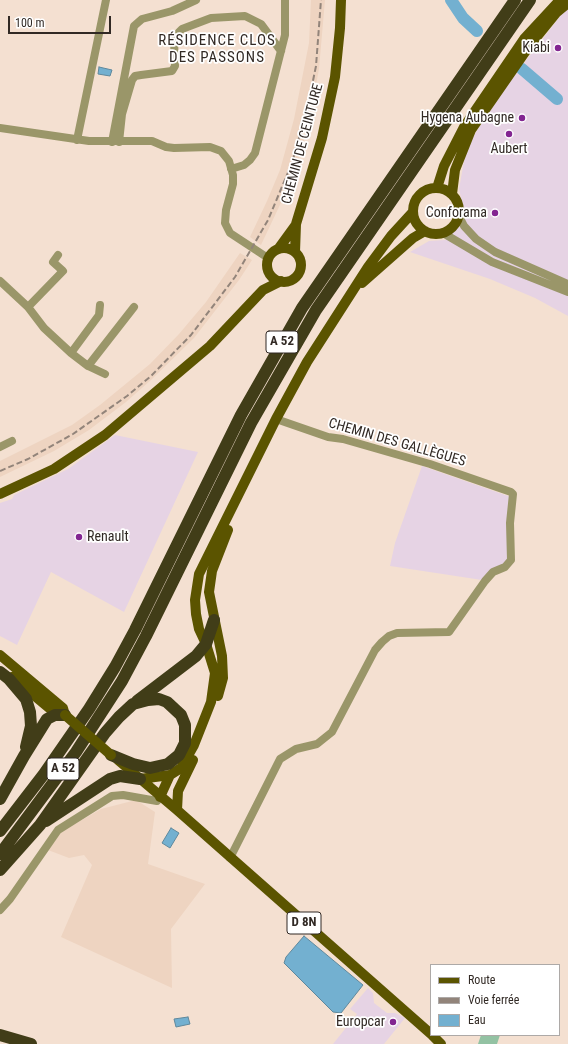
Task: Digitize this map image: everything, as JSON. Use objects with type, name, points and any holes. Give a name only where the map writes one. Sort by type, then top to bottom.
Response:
[{"type":"highway","name":"A 52","points":[[0,831],[44,774],[89,709],[115,667],[135,630],[241,415],[302,308],[515,0]]},
{"type":"highway","name":"A 52","points":[[0,854],[76,752],[122,681],[146,636],[251,423],[316,310],[530,0]]},
{"type":"highway","points":[[0,870],[40,825],[105,733],[119,717],[133,704],[196,656],[206,644],[214,620]]},
{"type":"highway","points":[[0,672],[9,679],[26,699],[30,712],[31,726],[24,756]]},
{"type":"highway","points":[[111,755],[133,764],[150,768],[161,766],[174,760],[185,744],[185,725],[181,715],[174,707],[159,699],[133,704]]},
{"type":"highway","points":[[0,799],[47,719],[55,715],[65,715]]},
{"type":"highway","points":[[40,825],[110,779],[120,776],[140,779]]},
{"type":"highway","points":[[0,1035],[31,1044]]},
{"type":"main road","name":"CHEMIN DE CEINTURE","points":[[295,252],[296,224],[322,138],[335,77],[341,0]]},
{"type":"main road","points":[[437,188],[444,166],[464,127],[524,39],[560,0]]},
{"type":"main road","points":[[452,194],[455,170],[471,130],[530,45],[556,13],[568,3]]},
{"type":"main road","points":[[437,188],[452,194],[458,203],[459,216],[450,229],[443,233],[432,234],[425,231],[416,223],[414,204],[417,197],[429,189],[437,188]]},
{"type":"main road","points":[[140,779],[170,775],[181,768],[188,757],[211,702],[215,673],[206,644],[199,629],[196,614],[195,600],[199,574],[276,419],[308,362],[355,290],[368,267],[391,236],[414,212]]},
{"type":"main road","name":"CHEMIN DE CEINTURE","points":[[279,248],[296,224]]},
{"type":"main road","points":[[355,290],[413,238],[425,231]]},
{"type":"main road","points":[[0,494],[54,469],[105,435],[120,421],[172,380],[210,346],[263,290],[280,282],[291,280],[299,272],[300,262],[295,252],[290,249],[279,248],[271,253],[268,258],[268,270],[263,290]]},
{"type":"main road","points":[[268,270],[270,276],[280,282]]},
{"type":"main road","points":[[0,488],[50,464],[120,421]]},
{"type":"main road","points":[[178,810],[178,791],[215,707],[223,678],[222,656],[209,592],[212,571],[253,467]]},
{"type":"main road","name":"D 8N","points":[[0,655],[63,708],[65,715]]},
{"type":"main road","name":"D 8N","points":[[0,667],[55,713],[65,715],[160,797],[178,810],[230,858],[430,1032]]},
{"type":"main road","points":[[160,797],[170,775]]},
{"type":"main road","points":[[160,797],[178,791]]},
{"type":"main road","name":"D 8N","points":[[434,1036],[441,1044]]},
{"type":"street","points":[[76,140],[106,0]]},
{"type":"street","points":[[115,142],[134,26],[142,19],[172,11],[196,0]]},
{"type":"street","points":[[231,169],[244,165],[255,153],[286,35],[285,0]]},
{"type":"street","points":[[115,142],[132,80],[135,76],[172,70],[175,66],[174,40],[179,32],[211,18],[245,16],[261,24],[281,51]]},
{"type":"street","points":[[0,128],[76,140],[115,142],[148,140],[166,148],[210,147],[221,151],[231,169],[233,184],[226,210],[225,223],[230,233],[268,258]]},
{"type":"street","points":[[459,216],[464,226],[476,239],[495,252],[568,284]]},
{"type":"street","points":[[443,233],[492,262],[568,292]]},
{"type":"street","points":[[28,307],[63,271],[53,262],[58,255]]},
{"type":"street","points":[[0,281],[28,307],[44,328],[71,353],[88,366],[105,374]]},
{"type":"street","points":[[71,353],[99,315],[100,305]]},
{"type":"street","points":[[88,366],[134,307]]},
{"type":"street","name":"CHEMIN DES GALLÈGUES","points":[[230,858],[280,759],[296,749],[317,744],[332,732],[375,650],[382,642],[389,636],[397,633],[448,632],[485,581],[493,572],[508,564],[511,560],[510,524],[513,494],[511,492],[430,464],[350,441],[328,437],[276,419]]},
{"type":"street","points":[[0,447],[12,441]]},
{"type":"street","points":[[0,910],[10,899],[58,830],[112,796],[123,795],[157,801],[160,797]]},
{"type":"shaded area","points":[[311,0],[325,0],[319,69],[309,123],[295,173],[261,245],[250,237],[280,170],[294,119],[309,43]]},
{"type":"shaded area","points":[[568,0],[568,316],[535,298],[490,279],[410,252],[429,241],[445,240],[465,216],[459,189],[464,161],[471,140],[501,93],[561,15]]},
{"type":"shaded area","points":[[240,253],[252,260],[239,280],[194,338],[151,380],[126,402],[89,430],[54,451],[0,477],[0,461],[72,425],[100,405],[150,364],[179,334],[206,302]]},
{"type":"shaded area","name":"Renault","points":[[115,435],[198,452],[124,612],[51,572],[17,645],[0,636],[0,503],[12,499],[14,495],[68,469]]},
{"type":"shaded area","points":[[422,466],[511,497],[509,554],[506,563],[482,580],[390,566],[395,543]]},
{"type":"shaded area","points":[[136,800],[155,812],[148,864],[205,884],[171,929],[172,988],[61,937],[92,865],[84,855],[69,858],[48,850],[61,832],[101,809]]},
{"type":"shaded area","points":[[368,988],[373,993],[374,1003],[387,1013],[395,1013],[405,1018],[384,1044],[333,1044],[357,1014],[350,1009]]},
{"type":"green space","points":[[481,1036],[500,1036],[497,1044],[478,1044]]},
{"type":"water","points":[[99,67],[112,70],[110,76],[98,74]]},
{"type":"water","points":[[171,828],[179,833],[170,848],[162,843]]},
{"type":"water","points":[[304,936],[363,985],[341,1013],[333,1012],[284,963],[286,957]]},
{"type":"water","points":[[188,1017],[190,1024],[176,1027],[174,1019]]},
{"type":"waterway","points":[[451,0],[463,18],[477,31]]},
{"type":"waterway","points":[[522,69],[557,99]]},
{"type":"railway","points":[[0,471],[28,459],[73,434],[127,396],[151,376],[191,335],[235,277],[268,220],[292,163],[308,105],[316,66],[321,0]]},
{"type":"place","name":"Kiabi","points":[[558,48]]},
{"type":"place","name":"Hygena Aubagne","points":[[522,118]]},
{"type":"place","name":"Aubert","points":[[509,134]]},
{"type":"place","name":"Conforama","points":[[495,213]]},
{"type":"place","name":"Renault","points":[[79,537]]},
{"type":"place","name":"Europcar","points":[[393,1022]]},
{"type":"district","name":"RÉSIDENCE CLOS DES PASSONS","points":[[217,50]]}]
